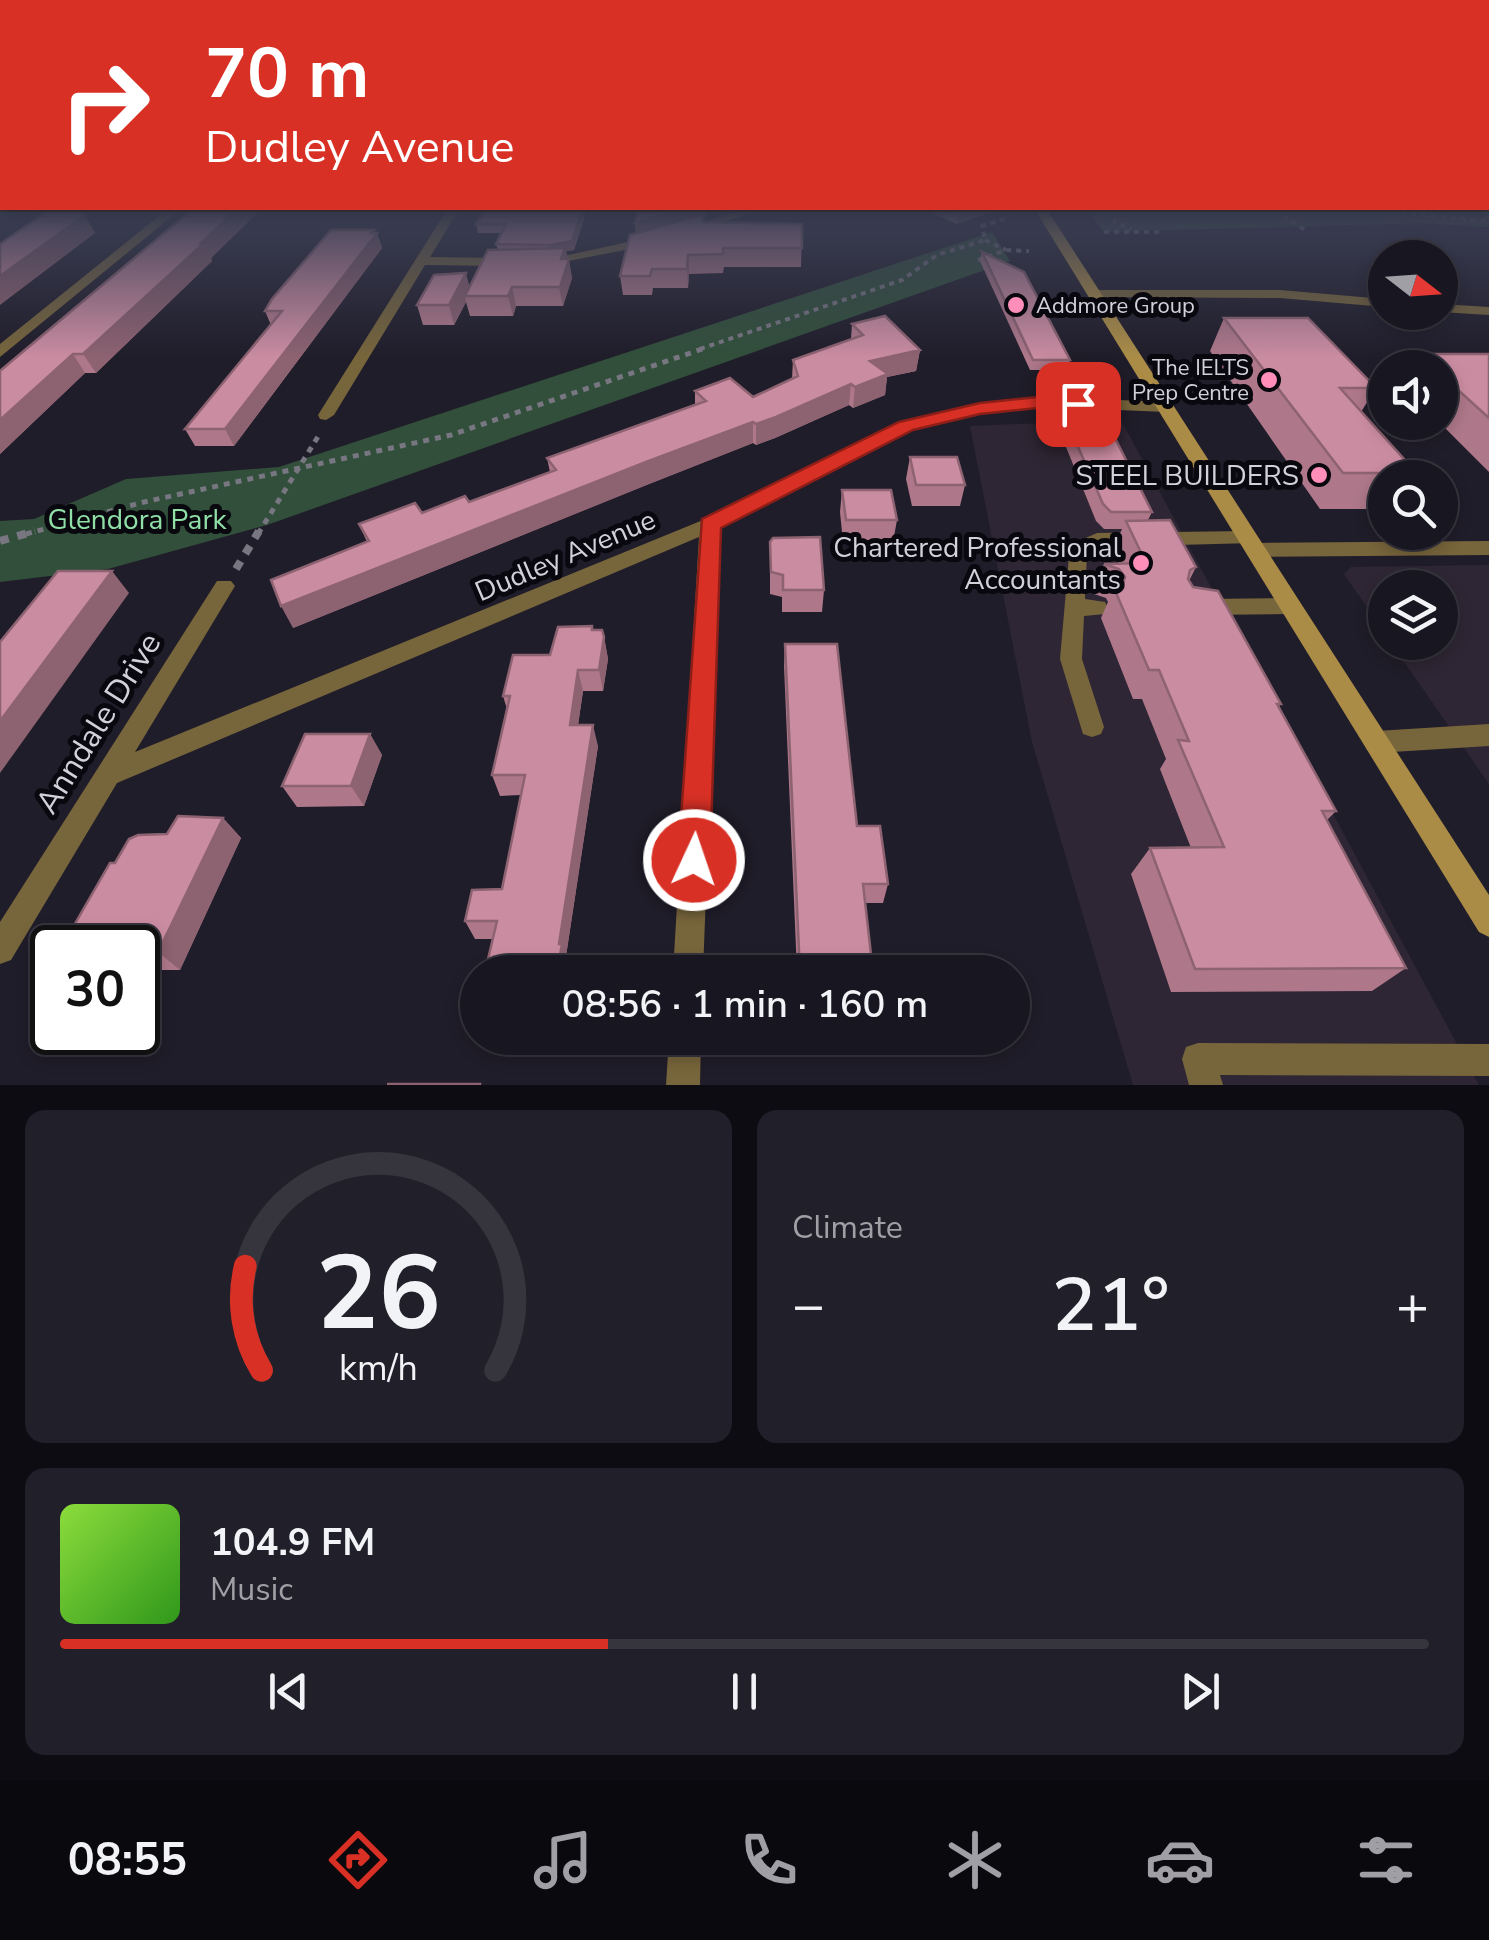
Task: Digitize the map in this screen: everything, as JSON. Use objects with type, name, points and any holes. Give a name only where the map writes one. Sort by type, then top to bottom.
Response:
[{"type":"main road","points":[[1071,257],[1489,922]]},
{"type":"street","points":[[0,352],[117,257]]},
{"type":"street","points":[[326,416],[424,257]]},
{"type":"street","points":[[421,261],[552,262],[577,257]]},
{"type":"street","points":[[1094,293],[1280,294],[1368,302]]},
{"type":"street","points":[[1458,309],[1489,311]]},
{"type":"street","name":"Dudley Avenue","points":[[107,775],[710,524],[906,426],[980,409],[1048,402],[1166,407]]},
{"type":"street","points":[[689,955],[710,524]]},
{"type":"street","points":[[1092,727],[1071,658],[1077,550],[1097,540],[1486,551]]},
{"type":"street","name":"Anndale Drive","points":[[0,948],[224,586]]},
{"type":"street","points":[[1186,607],[1290,606]]},
{"type":"street","points":[[1073,607],[1097,608]]},
{"type":"street","points":[[1376,742],[1489,734]]},
{"type":"street","points":[[683,1085],[684,1055]]},
{"type":"street","points":[[1206,1085],[1198,1059],[1489,1060]]},
{"type":"path","points":[[1,540],[144,502],[451,435],[902,280],[935,257]]},
{"type":"path","points":[[978,260],[987,257]]},
{"type":"path","points":[[224,586],[315,446],[326,416]]},
{"type":"shaded area","points":[[1121,420],[1479,1085],[1133,1085],[1032,742],[970,426]]},
{"type":"shaded area","points":[[1489,565],[1489,784],[1403,660],[1458,660],[1458,570],[1368,570],[1368,609],[1344,574],[1351,567]]},
{"type":"green space","name":"Glendora Park","points":[[917,257],[1007,257],[1010,261],[267,525],[108,569],[0,582],[0,521],[34,519],[126,479],[279,467]]},
{"type":"building","points":[[0,257],[27,257],[0,276]]},
{"type":"building","points":[[136,257],[189,257],[83,354],[73,354],[0,420],[0,371]]},
{"type":"building","points":[[308,257],[359,257],[225,429],[185,429],[282,311],[265,311]]},
{"type":"building","points":[[485,257],[569,259],[560,287],[512,287],[508,296],[465,296]]},
{"type":"building","points":[[625,257],[688,257],[687,269],[652,269],[650,276],[620,276]]},
{"type":"building","points":[[984,257],[1024,272],[1070,360],[1033,360]]},
{"type":"building","points":[[466,273],[449,305],[417,305],[434,275]]},
{"type":"building","points":[[885,316],[920,350],[870,361],[888,374],[855,387],[851,384],[776,417],[646,462],[281,606],[271,580],[369,541],[359,524],[415,503],[422,513],[465,496],[469,502],[556,470],[547,458],[706,401],[695,391],[730,378],[753,397],[798,376],[793,360],[863,335],[852,324]]},
{"type":"building","points":[[1224,318],[1308,318],[1368,380],[1368,388],[1340,388],[1368,419],[1368,440],[1387,440],[1405,460],[1368,460],[1368,473],[1343,473]]},
{"type":"building","points":[[1458,354],[1489,354],[1489,418],[1458,390]]},
{"type":"building","points":[[1069,426],[1109,426],[1152,512],[1111,512],[1103,504]]},
{"type":"building","points":[[910,457],[957,457],[965,485],[916,485]]},
{"type":"building","points":[[842,490],[891,490],[897,520],[846,520]]},
{"type":"building","points":[[1170,520],[1196,567],[1190,570],[1188,579],[1193,587],[1218,591],[1281,704],[1277,704],[1336,811],[1322,811],[1406,968],[1195,969],[1150,848],[1224,847],[1178,740],[1189,741],[1159,670],[1149,670],[1114,588],[1122,586],[1125,577],[1119,569],[1104,564],[1146,563],[1126,521]]},
{"type":"building","points":[[820,537],[824,590],[783,590],[783,575],[771,572],[770,542],[773,538]]},
{"type":"building","points":[[58,571],[112,571],[0,721],[0,642]]},
{"type":"building","points":[[592,626],[592,630],[602,630],[604,637],[599,670],[578,670],[570,725],[593,725],[560,955],[489,955],[497,921],[465,921],[472,890],[502,889],[525,775],[492,775],[510,696],[503,696],[513,655],[550,655],[558,627]]},
{"type":"building","points":[[785,644],[837,644],[857,826],[880,826],[888,884],[863,884],[871,955],[799,955]]},
{"type":"building","points":[[305,734],[370,734],[351,786],[282,786]]},
{"type":"building","points":[[178,816],[223,818],[160,948],[160,925],[74,925],[110,863],[115,863],[129,839],[167,834]]},
{"type":"place","name":"Addmore Group","points":[[1016,305]]},
{"type":"place","name":"The IELTS Prep Centre","points":[[1269,380]]},
{"type":"place","name":"STEEL BUILDERS","points":[[1319,475]]},
{"type":"place","name":"Chartered Professional Accountants","points":[[1141,563]]},
{"type":"route","points":[[694,860],[710,524],[906,426],[980,409],[1048,402],[1078,404]]}]
